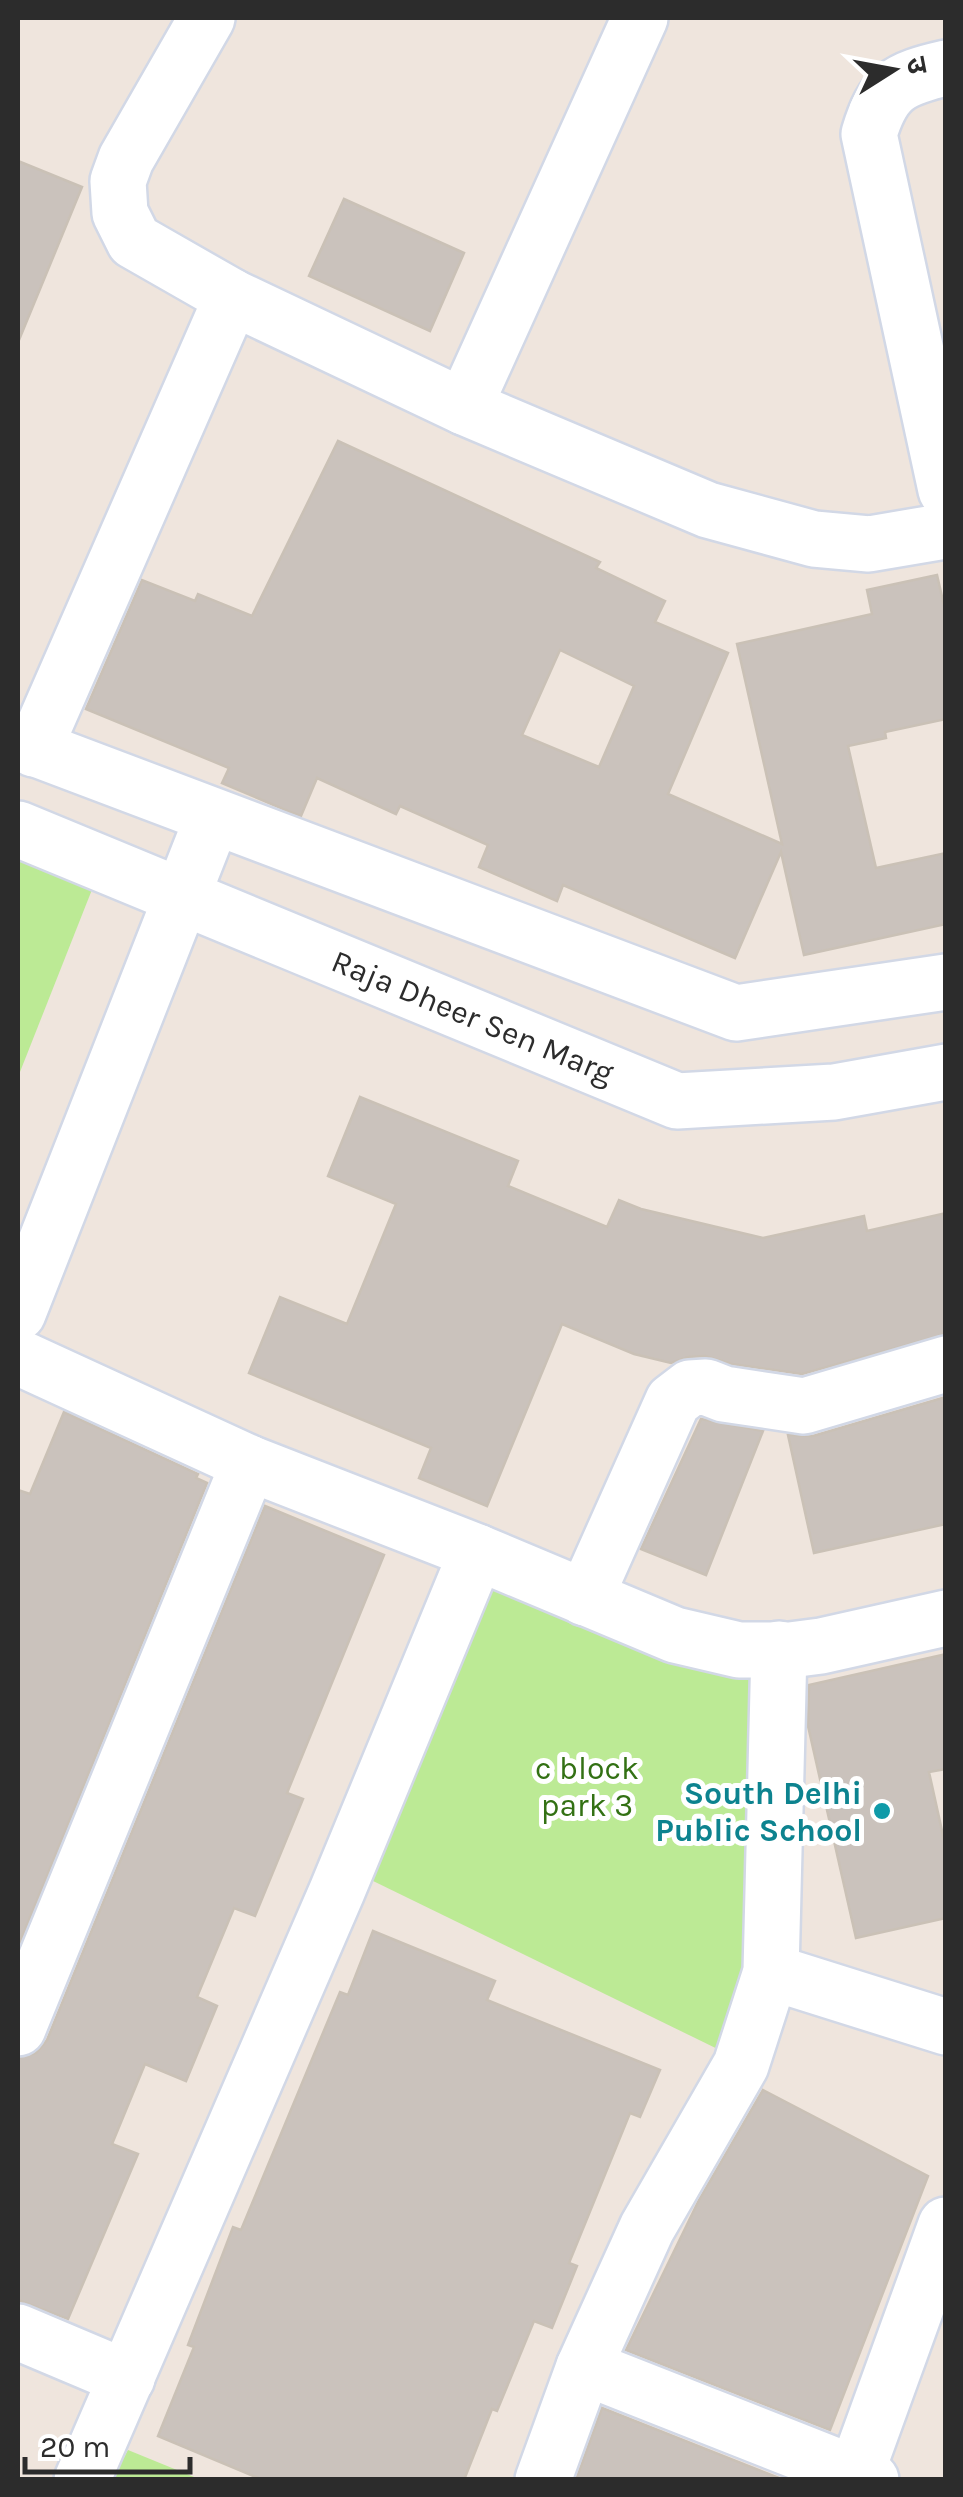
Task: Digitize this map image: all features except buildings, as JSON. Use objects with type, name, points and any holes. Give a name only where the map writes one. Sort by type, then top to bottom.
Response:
[{"type":"street","points":[[207,18],[126,159],[118,181],[120,213],[134,241],[232,296],[464,407],[708,510],[814,540],[869,544],[946,531]]},
{"type":"street","points":[[464,407],[640,18]]},
{"type":"street","points":[[946,68],[910,76],[892,89],[878,104],[869,134],[946,490]]},
{"type":"street","points":[[232,296],[26,746],[736,1013],[946,982]]},
{"type":"street","points":[[18,1313],[213,817]]},
{"type":"street","name":"Raja Dheer Sen Marg","points":[[18,829],[678,1101],[834,1092],[946,1072]]},
{"type":"street","points":[[18,1357],[249,1463],[675,1635],[739,1650],[780,1649],[820,1646],[946,1618]]},
{"type":"street","points":[[585,1598],[673,1400],[690,1388],[706,1387],[724,1394],[804,1406],[946,1364]]},
{"type":"street","points":[[18,2028],[249,1463]]},
{"type":"street","points":[[82,2480],[337,1891],[477,1552]]},
{"type":"street","points":[[543,2480],[584,2368],[647,2228],[741,2065],[771,1972],[780,1649]]},
{"type":"street","points":[[771,1972],[946,2027]]},
{"type":"street","points":[[584,2368],[864,2476],[946,2226]]},
{"type":"street","points":[[18,2332],[127,2378]]},
{"type":"green space","points":[[18,850],[95,882],[18,1077]]},
{"type":"green space","name":"c block park 3","points":[[477,1552],[762,1649],[771,1972],[734,2057],[369,1879]]},
{"type":"green space","points":[[128,2450],[199,2479],[112,2480]]},
{"type":"place","name":"South Delhi Public School","points":[[882,1811]]}]
